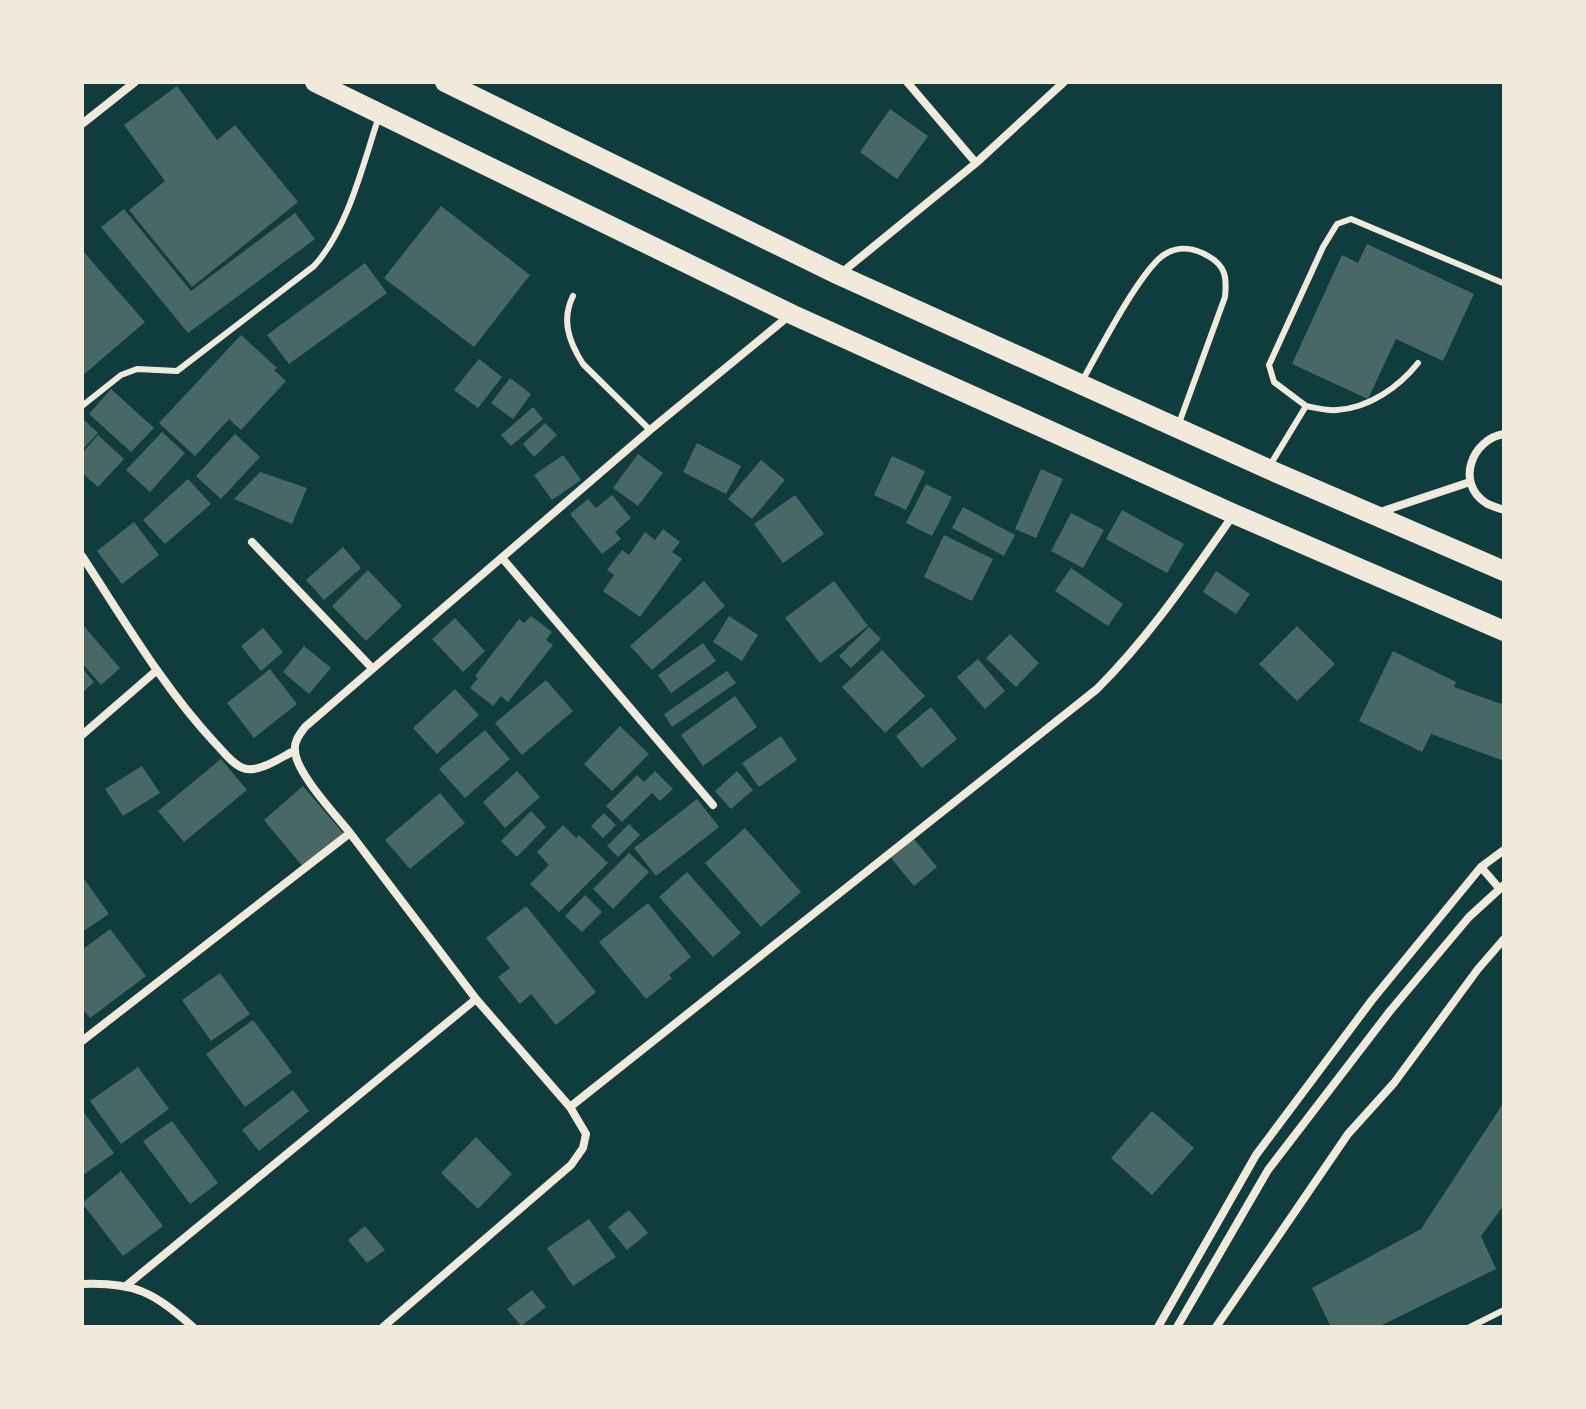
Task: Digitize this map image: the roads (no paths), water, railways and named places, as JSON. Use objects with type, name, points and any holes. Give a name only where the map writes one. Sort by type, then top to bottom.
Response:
[{"type":"highway","points":[[315,82],[791,314],[1234,514],[1504,631]]},
{"type":"highway","points":[[445,82],[839,275],[1268,469],[1504,571]]},
{"type":"street","points":[[82,124],[135,82]]},
{"type":"street","points":[[907,82],[976,163]]},
{"type":"street","points":[[839,275],[976,163],[1064,82]]},
{"type":"street","points":[[383,1327],[579,1156],[586,1134],[570,1107],[476,999],[304,773],[294,751],[298,736],[372,668],[650,430],[791,314]]},
{"type":"street","points":[[1504,424],[1502,434],[1481,443],[1470,461],[1470,482],[1483,502],[1504,510]]},
{"type":"street","points":[[1373,514],[1470,482]]},
{"type":"street","points":[[570,1107],[1097,689],[1127,659],[1153,626],[1234,514]]},
{"type":"street","points":[[252,542],[372,668]]},
{"type":"street","points":[[82,556],[156,671],[195,721],[242,768],[256,769],[294,751]]},
{"type":"street","points":[[503,559],[713,805]]},
{"type":"street","points":[[82,735],[156,671]]},
{"type":"street","points":[[82,1041],[350,833]]},
{"type":"street","points":[[1158,1327],[1256,1155],[1372,1000],[1481,867],[1504,850]]},
{"type":"street","points":[[1177,1327],[1268,1170],[1390,1011],[1469,917],[1502,886],[1481,867]]},
{"type":"street","points":[[1216,1327],[1348,1134],[1394,1083],[1478,969],[1504,939]]},
{"type":"street","points":[[127,1285],[476,999]]},
{"type":"street","points":[[82,1284],[127,1285],[161,1299],[193,1327]]},
{"type":"lane","points":[[82,406],[121,375],[137,369],[177,371],[314,266],[325,254],[352,196],[380,113]]},
{"type":"lane","points":[[1418,363],[1406,378],[1357,406],[1335,411],[1306,406],[1274,382],[1269,365],[1323,247],[1337,224],[1351,219],[1503,283]]},
{"type":"lane","points":[[1080,384],[1149,268],[1165,253],[1186,248],[1204,253],[1220,263],[1227,277],[1225,297],[1178,428]]},
{"type":"lane","points":[[573,296],[566,310],[569,339],[575,351],[583,364],[650,430]]},
{"type":"lane","points":[[1268,469],[1306,406]]},
{"type":"lane","points":[[1470,1327],[1504,1310]]}]
